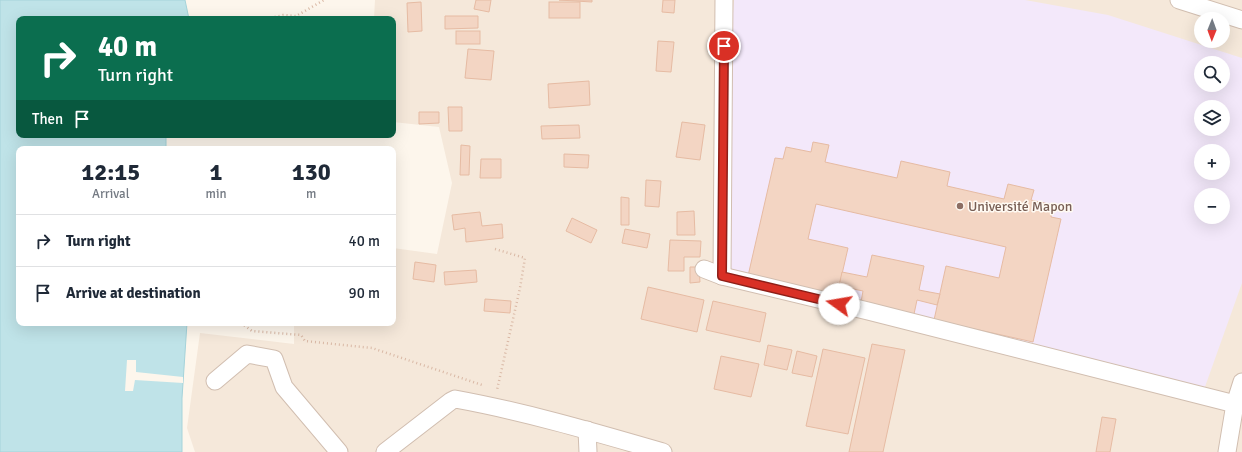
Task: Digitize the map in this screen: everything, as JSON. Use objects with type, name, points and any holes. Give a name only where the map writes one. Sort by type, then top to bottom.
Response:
[{"type":"street","points":[[722,276],[724,0]]},
{"type":"street","points":[[1179,0],[1242,20]]},
{"type":"street","points":[[704,269],[722,276],[868,311],[1234,404]]},
{"type":"street","points":[[215,381],[247,354],[274,359],[284,387],[339,452]]},
{"type":"street","points":[[1227,452],[1234,404],[1242,382]]},
{"type":"street","points":[[385,452],[451,401],[456,399],[495,398],[587,430],[663,452]]},
{"type":"street","points":[[587,430],[588,452]]},
{"type":"path","points":[[279,16],[296,16],[324,0]]},
{"type":"path","points":[[495,249],[525,258],[520,288],[495,398]]},
{"type":"path","points":[[245,326],[252,331],[301,335],[305,341],[372,348],[482,385]]},
{"type":"path","points":[[490,388],[495,398]]},
{"type":"shaded area","points":[[375,0],[1242,0],[1242,452],[195,452],[187,428],[200,333],[294,344],[294,326],[396,326],[396,248],[437,254],[452,183],[439,127],[396,122],[396,16],[374,16]]},
{"type":"shaded area","name":"Université Mapon","points":[[734,0],[1025,0],[1108,15],[1194,43],[1194,48],[1211,48],[1242,58],[1242,283],[1201,398],[714,271]]},
{"type":"water","points":[[0,0],[185,0],[188,16],[16,16],[16,138],[166,138],[166,146],[16,146],[16,326],[187,326],[182,398],[182,452],[0,452]]},
{"type":"pier","points":[[127,360],[136,360],[136,372],[183,377],[183,383],[135,380],[133,391],[125,391]]},
{"type":"building","points":[[476,0],[491,0],[489,12],[474,9]]},
{"type":"building","points":[[559,0],[592,0],[592,2]]},
{"type":"building","points":[[663,0],[675,0],[674,13],[662,12]]},
{"type":"building","points":[[421,2],[422,31],[408,32],[407,3]]},
{"type":"building","points":[[549,2],[580,2],[580,18],[549,18]]},
{"type":"building","points":[[445,16],[478,16],[478,28],[445,29]]},
{"type":"building","points":[[456,31],[480,31],[480,44],[456,44]]},
{"type":"building","points":[[658,41],[674,42],[671,72],[656,71]]},
{"type":"building","points":[[468,49],[494,51],[491,80],[465,78]]},
{"type":"building","points":[[589,81],[590,105],[549,108],[548,84]]},
{"type":"building","points":[[448,107],[462,107],[462,131],[449,131]]},
{"type":"building","points":[[419,112],[439,112],[439,123],[419,124]]},
{"type":"building","points":[[682,122],[705,125],[700,160],[676,157]]},
{"type":"building","points":[[579,125],[580,138],[542,139],[541,126]]},
{"type":"building","points":[[813,142],[829,145],[825,162],[897,178],[901,161],[950,172],[947,186],[1004,199],[1008,184],[1034,190],[1031,200],[1053,205],[1051,217],[1061,219],[1033,342],[934,320],[946,266],[999,278],[1006,247],[816,204],[808,239],[848,248],[837,296],[748,276],[775,158],[783,159],[786,147],[811,152]]},
{"type":"building","points":[[461,145],[470,146],[469,175],[460,175]]},
{"type":"building","points":[[564,154],[589,155],[588,168],[564,167]]},
{"type":"building","points":[[481,159],[501,159],[501,178],[480,178]]},
{"type":"building","points":[[646,180],[661,181],[659,207],[645,206]]},
{"type":"building","points":[[621,197],[629,198],[629,225],[621,225]]},
{"type":"building","points":[[694,211],[695,235],[677,235],[677,212]]},
{"type":"building","points":[[480,212],[482,226],[502,224],[503,238],[466,242],[465,228],[454,230],[452,215]]},
{"type":"building","points":[[572,218],[597,230],[591,243],[566,231]]},
{"type":"building","points":[[625,229],[650,234],[647,248],[622,243]]},
{"type":"building","points":[[670,240],[701,241],[700,257],[684,257],[684,271],[668,271]]},
{"type":"building","points":[[872,255],[924,266],[919,290],[940,294],[937,305],[917,300],[914,314],[861,302],[863,291],[839,286],[842,272],[867,277]]},
{"type":"building","points":[[415,262],[436,265],[434,282],[413,279]]},
{"type":"building","points":[[690,267],[699,267],[700,282],[690,283]]},
{"type":"building","points":[[476,270],[477,282],[445,285],[444,272]]},
{"type":"building","points":[[648,287],[704,300],[697,332],[641,319]]},
{"type":"building","points":[[485,299],[511,301],[510,313],[484,311]]},
{"type":"building","points":[[713,301],[766,313],[760,342],[706,330]]},
{"type":"building","points":[[872,344],[905,350],[883,452],[849,452]]},
{"type":"building","points":[[768,345],[792,350],[787,370],[764,365]]},
{"type":"building","points":[[823,349],[865,358],[848,434],[806,426]]},
{"type":"building","points":[[797,351],[817,356],[812,377],[792,373]]},
{"type":"building","points":[[721,356],[759,364],[751,397],[714,389]]},
{"type":"building","points":[[1102,417],[1116,419],[1110,452],[1096,452]]},
{"type":"place","name":"Université Mapon","points":[[960,206]]},
{"type":"route","points":[[724,46],[722,276],[839,304]]}]
